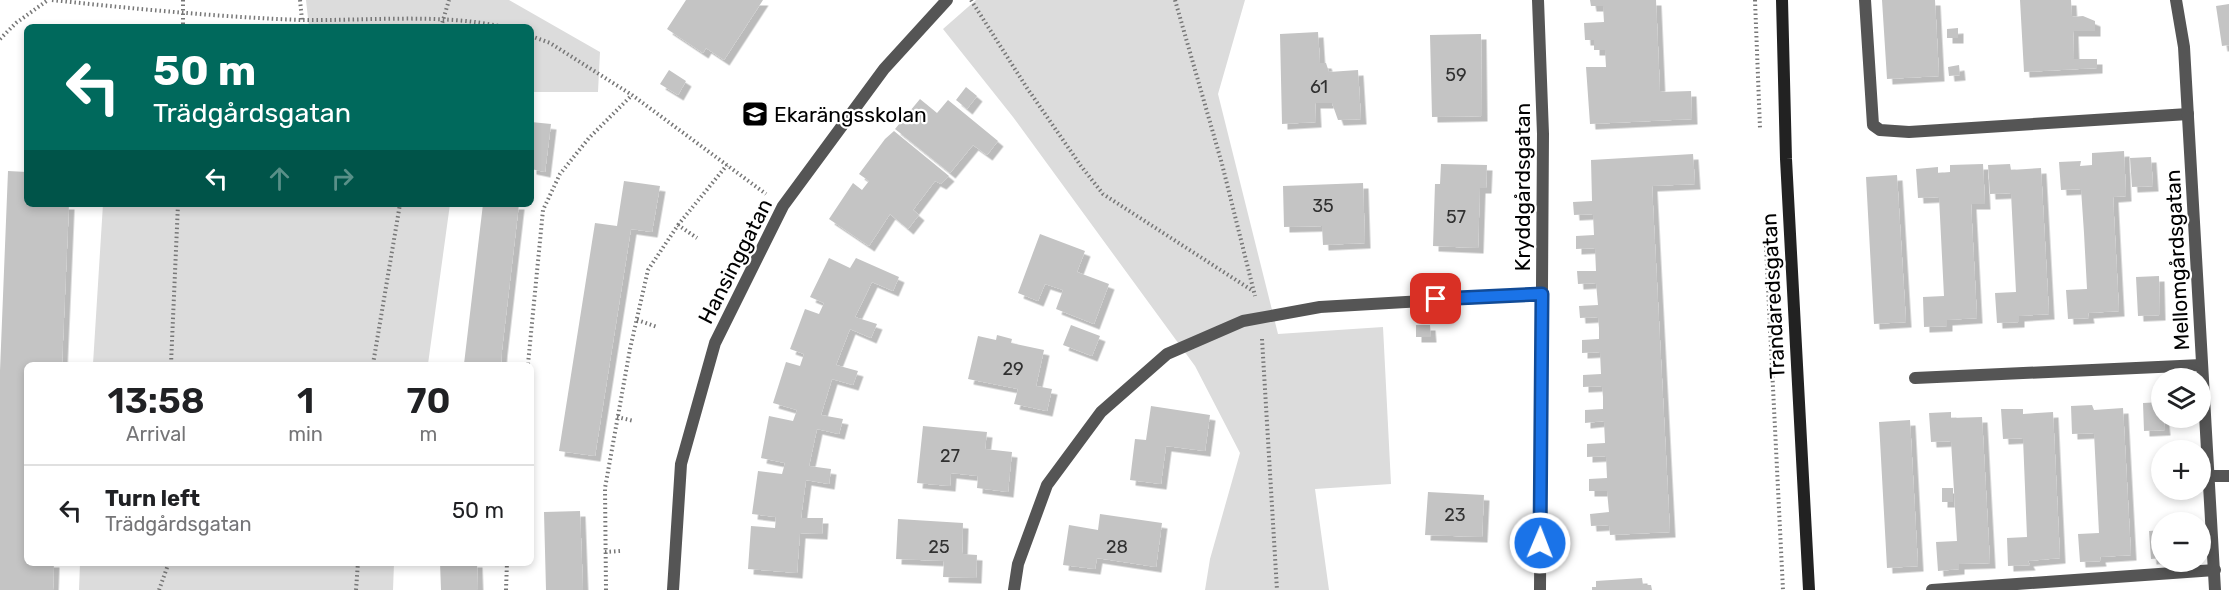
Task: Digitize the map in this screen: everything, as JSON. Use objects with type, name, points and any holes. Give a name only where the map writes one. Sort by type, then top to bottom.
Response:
[{"type":"street","name":"Hansinggatan","points":[[673,590],[681,465],[715,343],[783,206],[884,69],[947,0]]},
{"type":"street","name":"Kryddgårdsgatan","points":[[1538,0],[1544,134],[1540,590]]},
{"type":"street","name":"Trandaredsgatan","points":[[1782,0],[1786,159],[1809,590]]},
{"type":"street","points":[[1865,0],[1873,125],[1880,130],[1910,132],[2188,114]]},
{"type":"street","name":"Mellomgårdsgatan","points":[[2175,0],[2184,47],[2206,440]]},
{"type":"street","points":[[1014,590],[1018,564],[1047,485],[1101,412],[1167,354],[1243,321],[1320,307],[1542,294]]},
{"type":"street","points":[[1915,378],[2202,365]]},
{"type":"street","points":[[2211,476],[2229,476]]},
{"type":"street","name":"Mellomgårdsgatan","points":[[2210,500],[2216,590]]},
{"type":"street","points":[[1932,590],[1994,588],[2215,570]]},
{"type":"path","points":[[0,39],[16,23],[50,0],[183,14],[302,20],[443,21],[490,24]]},
{"type":"path","points":[[183,0],[183,24]]},
{"type":"path","points":[[300,0],[302,20]]},
{"type":"path","points":[[442,24],[449,0]]},
{"type":"path","points":[[971,0],[1027,88],[1103,194],[1254,292]]},
{"type":"path","points":[[1175,0],[1222,164],[1260,318],[1277,590]]},
{"type":"path","points":[[1755,0],[1761,132]]},
{"type":"path","points":[[534,37],[550,43],[632,95],[783,206]]},
{"type":"path","points":[[528,362],[543,210],[560,174],[589,138],[632,95]]},
{"type":"path","points":[[606,590],[605,488],[617,417],[648,270],[678,225],[727,165]]},
{"type":"path","points":[[171,362],[178,207]]},
{"type":"path","points":[[373,362],[399,207]]},
{"type":"path","points":[[678,225],[698,238]]},
{"type":"path","points":[[1765,237],[1784,590]]},
{"type":"path","points":[[637,320],[657,327]]},
{"type":"path","points":[[617,417],[634,421]]},
{"type":"path","points":[[605,552],[620,552]]},
{"type":"path","points":[[159,590],[168,566]]},
{"type":"path","points":[[357,590],[358,566]]},
{"type":"path","points":[[506,590],[507,566]]},
{"type":"shaded area","points":[[306,0],[509,0],[600,52],[598,92],[534,92],[534,24],[309,24]]},
{"type":"shaded area","points":[[976,0],[1245,0],[1218,94],[1278,334],[1383,327],[1391,484],[1315,489],[1329,590],[1205,590],[1210,559],[1240,453],[1195,366],[1013,117],[943,29]]},
{"type":"shaded area","points":[[103,207],[450,207],[428,362],[93,362]]},
{"type":"shaded area","points":[[80,566],[394,566],[393,590],[79,590]]},
{"type":"building","points":[[686,0],[763,0],[724,60],[706,48],[703,53],[667,29]]},
{"type":"building","points":[[1590,0],[1656,0],[1660,92],[1691,91],[1692,119],[1590,124],[1586,67],[1606,67],[1605,50],[1594,50],[1594,40],[1585,40],[1584,23],[1604,22],[1603,6],[1591,6]]},
{"type":"building","points":[[1882,0],[1935,0],[1939,76],[1887,79]]},
{"type":"building","points":[[2020,0],[2071,0],[2072,17],[2083,16],[2095,21],[2095,31],[2073,31],[2074,59],[2097,59],[2097,68],[2024,72]]},
{"type":"building","points":[[2229,4],[2229,45],[2222,46],[2216,6]]},
{"type":"building","points":[[1958,28],[1958,38],[1947,38],[1947,29]]},
{"type":"building","points":[[1318,32],[1320,63],[1326,63],[1329,72],[1358,70],[1361,119],[1338,120],[1332,103],[1315,103],[1316,122],[1282,124],[1280,34]]},
{"type":"building","points":[[1481,34],[1482,116],[1432,117],[1430,35]]},
{"type":"building","points":[[1959,65],[1960,75],[1949,76],[1948,67]]},
{"type":"building","points":[[669,70],[686,81],[678,95],[660,84]]},
{"type":"building","points":[[966,87],[977,96],[967,109],[956,100]]},
{"type":"building","points":[[920,99],[937,113],[948,100],[998,141],[987,155],[973,145],[950,173],[895,129]]},
{"type":"building","points":[[534,122],[551,124],[545,172],[534,170]]},
{"type":"building","points":[[894,131],[949,176],[941,184],[935,181],[913,210],[919,215],[908,229],[890,214],[869,246],[829,219],[853,183],[862,190],[869,181],[859,174],[885,139]]},
{"type":"building","points":[[2124,151],[2126,196],[2113,197],[2119,311],[2088,313],[2089,318],[2068,319],[2066,290],[2087,289],[2084,233],[2081,189],[2061,190],[2059,162],[2081,161],[2080,166],[2092,165],[2092,153]]},
{"type":"building","points":[[1693,154],[1695,184],[1652,186],[1670,532],[1610,535],[1609,525],[1591,526],[1590,514],[1609,512],[1607,491],[1589,491],[1589,479],[1607,478],[1606,456],[1587,457],[1587,444],[1605,443],[1604,421],[1585,423],[1585,410],[1603,409],[1602,386],[1583,387],[1583,375],[1601,374],[1600,352],[1582,353],[1582,340],[1599,339],[1598,317],[1580,318],[1579,306],[1598,305],[1596,283],[1578,284],[1577,271],[1596,271],[1595,248],[1576,249],[1576,236],[1594,235],[1593,214],[1574,215],[1573,202],[1592,201],[1591,160]]},
{"type":"building","points":[[2151,157],[2153,186],[2132,187],[2130,158]]},
{"type":"building","points":[[1441,164],[1487,165],[1486,188],[1480,188],[1478,248],[1433,246],[1435,184],[1440,184]]},
{"type":"building","points":[[1983,164],[1985,204],[1971,204],[1977,318],[1947,320],[1947,326],[1924,327],[1923,297],[1944,296],[1939,197],[1918,198],[1916,169],[1938,167],[1938,173],[1950,172],[1950,165]]},
{"type":"building","points":[[2010,164],[2011,170],[2041,168],[2049,314],[2019,316],[2019,322],[1997,323],[1995,293],[2016,292],[2011,193],[1990,194],[1988,165]]},
{"type":"building","points":[[8,171],[24,172],[24,207],[69,207],[62,362],[24,362],[24,566],[54,566],[53,590],[0,590],[0,371]]},
{"type":"building","points":[[1897,175],[1906,322],[1874,324],[1866,177]]},
{"type":"building","points":[[624,181],[660,186],[652,232],[631,229],[595,456],[559,451],[595,223],[617,226]]},
{"type":"building","points":[[1363,183],[1365,243],[1323,245],[1322,226],[1284,227],[1283,186]]},
{"type":"building","points":[[483,207],[519,207],[501,362],[464,362]]},
{"type":"building","points":[[1040,234],[1085,251],[1077,272],[1109,284],[1094,324],[1056,309],[1063,290],[1045,284],[1038,301],[1018,293]]},
{"type":"building","points":[[829,258],[850,268],[856,258],[899,277],[893,291],[872,282],[855,317],[877,324],[871,338],[850,329],[836,365],[858,371],[853,385],[832,379],[821,415],[843,419],[839,434],[817,429],[809,466],[831,469],[829,484],[806,480],[801,518],[823,518],[822,534],[800,533],[797,573],[748,569],[751,526],[775,528],[776,517],[752,514],[758,471],[782,474],[785,463],[761,458],[769,416],[793,421],[797,410],[773,403],[786,362],[800,366],[804,354],[790,349],[805,309],[819,314],[824,303],[810,297]]},
{"type":"building","points":[[2159,276],[2160,315],[2138,316],[2136,277]]},
{"type":"building","points":[[1071,325],[1100,336],[1092,356],[1063,345]]},
{"type":"building","points":[[1416,325],[1430,325],[1431,337],[1416,337]]},
{"type":"building","points":[[997,335],[1012,339],[1011,343],[1044,350],[1036,386],[1052,389],[1047,411],[1014,404],[1018,389],[968,379],[978,336],[996,340]]},
{"type":"building","points":[[2143,403],[2151,403],[2151,428],[2165,428],[2165,430],[2144,431]]},
{"type":"building","points":[[2092,405],[2094,410],[2123,408],[2131,555],[2100,557],[2101,561],[2080,562],[2078,534],[2099,533],[2094,433],[2072,434],[2071,406]]},
{"type":"building","points":[[1151,406],[1210,415],[1205,451],[1166,446],[1161,484],[1130,480],[1135,439],[1146,440]]},
{"type":"building","points":[[2001,409],[2023,409],[2023,414],[2053,412],[2060,558],[2028,561],[2030,565],[2008,566],[2007,538],[2027,537],[2023,438],[2003,439]]},
{"type":"building","points":[[1951,412],[1951,418],[1982,417],[1990,563],[1959,564],[1959,569],[1938,571],[1936,542],[1957,541],[1951,441],[1931,442],[1929,413]]},
{"type":"building","points":[[1910,420],[1918,566],[1887,568],[1879,422]]},
{"type":"building","points":[[923,426],[987,432],[985,449],[1012,452],[1008,492],[977,488],[978,476],[951,473],[950,486],[917,483]]},
{"type":"building","points":[[1942,488],[1953,488],[1953,502],[1942,502]]},
{"type":"building","points":[[1428,492],[1484,495],[1482,537],[1425,535]]},
{"type":"building","points":[[580,511],[583,590],[546,590],[544,512]]},
{"type":"building","points":[[1100,514],[1162,523],[1156,567],[1097,558],[1095,569],[1063,565],[1069,525],[1098,530]]},
{"type":"building","points":[[898,519],[963,523],[962,554],[977,555],[976,578],[943,577],[944,561],[896,559]]},
{"type":"building","points":[[2149,531],[2151,531],[2151,559]]},
{"type":"building","points":[[440,566],[477,566],[478,590],[441,590]]},
{"type":"building","points":[[1642,578],[1643,585],[1651,585],[1652,590],[1592,590],[1592,587],[1596,587],[1596,581]]},
{"type":"place","name":"Ekarängsskolan","points":[[755,114]]},
{"type":"route","points":[[1436,299],[1542,294],[1540,543]]}]
